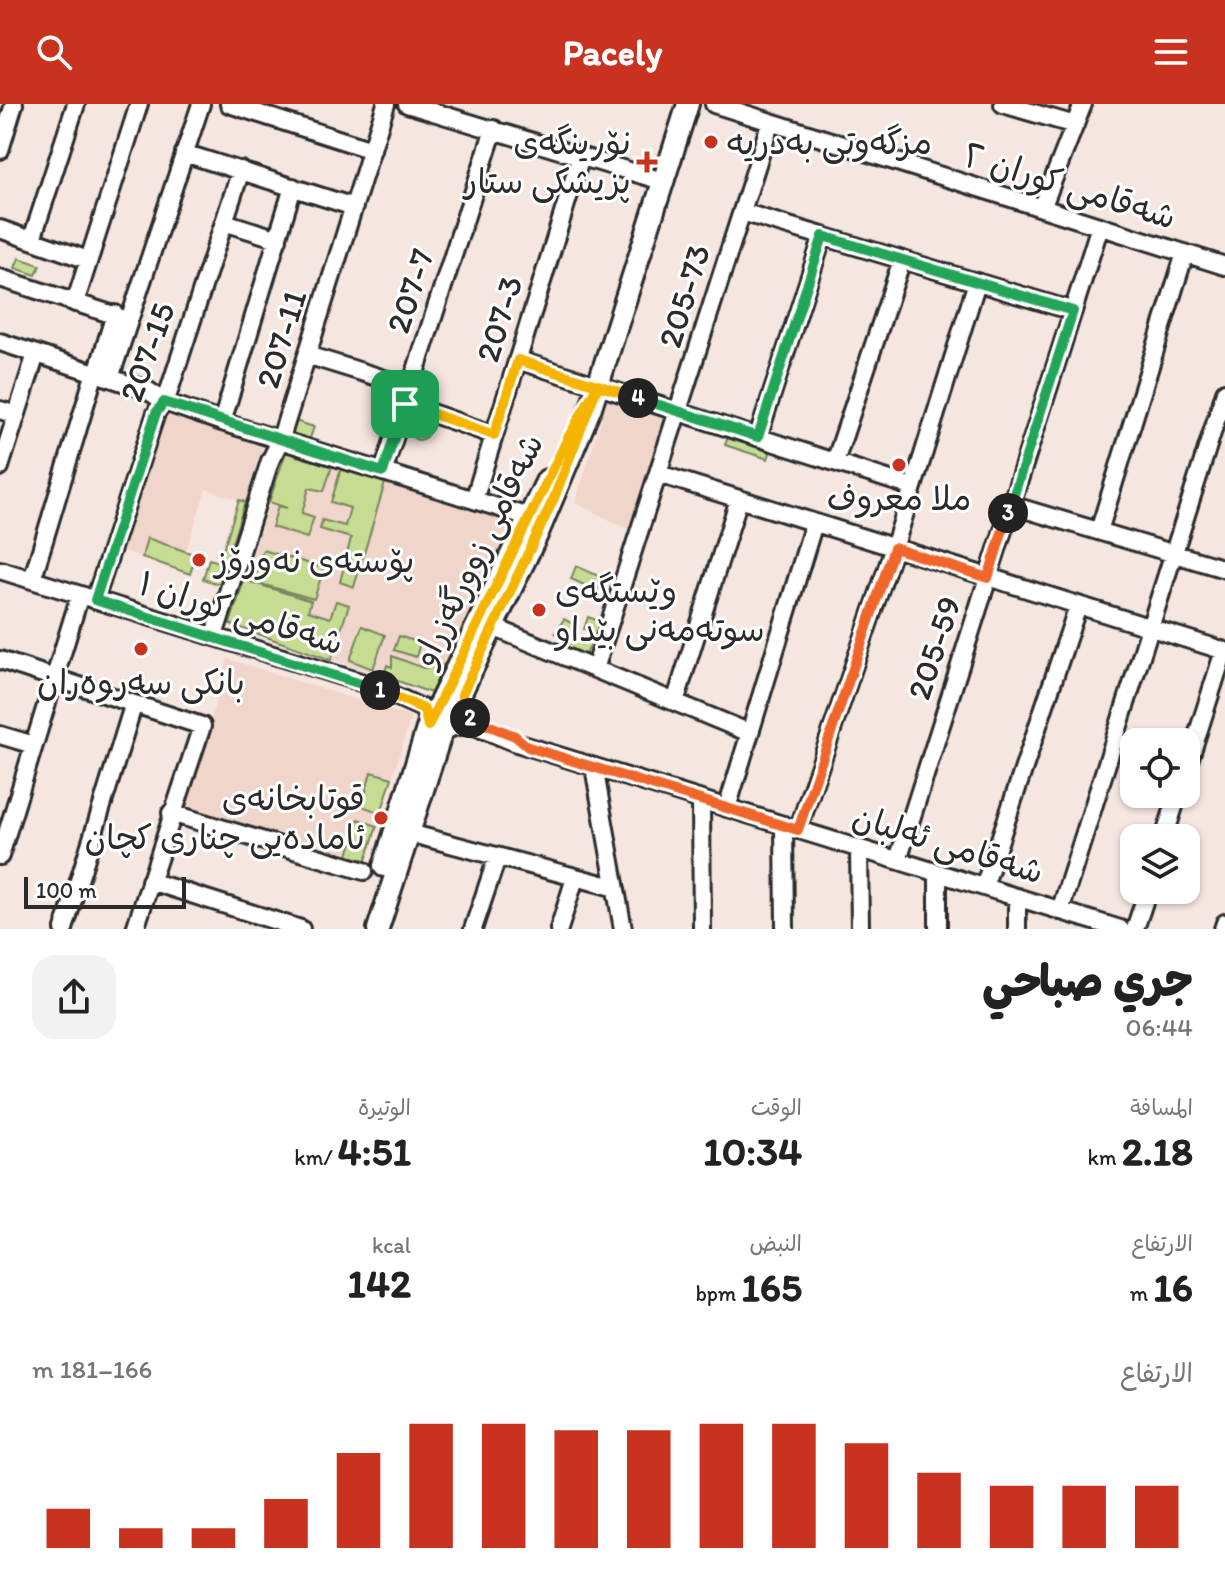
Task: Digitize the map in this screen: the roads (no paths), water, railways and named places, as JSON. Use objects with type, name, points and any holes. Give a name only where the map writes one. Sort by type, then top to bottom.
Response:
[{"type":"main road","name":"شەقامی زوورگەزراو","points":[[454,692],[493,627],[554,498],[598,385],[688,104]]},
{"type":"main road","name":"شەقامی زوورگەزراو","points":[[365,929],[435,730],[529,517],[598,385]]},
{"type":"main road","name":"شەقامی زوورگەزراو","points":[[378,929],[409,833],[435,730]]},
{"type":"street","points":[[0,150],[14,104]]},
{"type":"street","points":[[32,239],[76,104]]},
{"type":"street","points":[[75,303],[139,104]]},
{"type":"street","points":[[32,580],[101,374],[201,104]]},
{"type":"street","points":[[229,104],[372,150]]},
{"type":"street","points":[[291,122],[296,104]]},
{"type":"street","name":"207-11","points":[[214,636],[270,461],[280,441],[386,104]]},
{"type":"street","points":[[407,104],[662,181]]},
{"type":"street","name":"شەقامی کوران ٢","points":[[714,104],[1225,266]]},
{"type":"street","points":[[1003,104],[1075,125]]},
{"type":"street","points":[[1042,208],[1083,104]]},
{"type":"street","name":"205-73","points":[[595,669],[770,124]]},
{"type":"street","name":"207-7","points":[[383,472],[494,129]]},
{"type":"street","points":[[184,153],[354,207]]},
{"type":"street","name":"207-3","points":[[474,500],[581,156]]},
{"type":"street","name":"207-15","points":[[0,856],[7,806],[34,745],[55,677],[156,413],[164,402],[241,170]]},
{"type":"street","points":[[222,422],[293,187]]},
{"type":"street","points":[[742,212],[1073,311]]},
{"type":"street","points":[[224,222],[278,239]]},
{"type":"street","name":"205-59","points":[[898,860],[1100,226]]},
{"type":"street","points":[[0,229],[88,260]]},
{"type":"street","points":[[758,437],[823,236]]},
{"type":"street","points":[[1099,531],[1185,253]]},
{"type":"street","points":[[835,462],[902,260]]},
{"type":"street","points":[[0,278],[122,317]]},
{"type":"street","points":[[785,929],[791,828],[894,548],[977,282]]},
{"type":"street","points":[[0,342],[151,392],[164,402],[222,422],[529,517]]},
{"type":"street","points":[[0,467],[8,413],[36,354]]},
{"type":"street","points":[[307,355],[410,387]]},
{"type":"street","points":[[518,360],[912,487]]},
{"type":"street","points":[[1060,911],[1225,392]]},
{"type":"street","points":[[405,404],[494,435]]},
{"type":"street","points":[[659,474],[1225,651],[1200,728]]},
{"type":"street","points":[[675,702],[739,499]]},
{"type":"street","points":[[1011,505],[1225,569]]},
{"type":"street","points":[[727,808],[814,523]]},
{"type":"street","name":"شەقامی کوران ١","points":[[0,570],[373,686],[424,709],[435,730]]},
{"type":"street","points":[[984,887],[1078,606]]},
{"type":"street","points":[[493,627],[750,733]]},
{"type":"street","points":[[0,660],[133,706],[202,726],[135,929]]},
{"type":"street","name":"شەقامی کوران ١","points":[[373,686],[397,688],[430,702],[454,692]]},
{"type":"street","name":"شەقامی ئەلبان","points":[[454,692],[470,718],[515,736],[528,747]]},
{"type":"street","points":[[64,929],[133,706]]},
{"type":"street","name":"شەقامی ئەلبان","points":[[435,730],[468,725],[528,747],[1017,897],[1091,925],[1120,929]]},
{"type":"street","points":[[0,735],[34,745]]},
{"type":"street","points":[[594,767],[613,887],[623,929]]},
{"type":"street","points":[[701,800],[702,929]]},
{"type":"street","points":[[171,813],[364,871]]},
{"type":"street","points":[[409,833],[613,887]]},
{"type":"street","points":[[859,849],[860,929]]},
{"type":"street","points":[[473,929],[497,858]]},
{"type":"street","points":[[938,874],[938,929]]},
{"type":"street","points":[[559,929],[575,878]]},
{"type":"street","points":[[150,881],[301,929]]},
{"type":"street","points":[[1017,897],[1017,929]]},
{"type":"street","points":[[1135,929],[1143,904]]},
{"type":"street","points":[[1223,929],[1225,923]]},
{"type":"place","name":"مزگه‌وتی به‌دریه","points":[[711,142]]},
{"type":"place","name":"نۆرینگەی پزیشکی ستار","points":[[647,162]]},
{"type":"place","name":"ملا معروف","points":[[899,465]]},
{"type":"place","name":"پۆسته‌ی نه‌ورۆز","points":[[199,560]]},
{"type":"place","name":"وێستگەی سوتەمەنی بێداو","points":[[539,610]]},
{"type":"place","name":"بانکی سەروەران","points":[[141,649]]},
{"type":"place","name":"قوتابخانەی ئامادەیی چناری کچان","points":[[381,818]]}]
